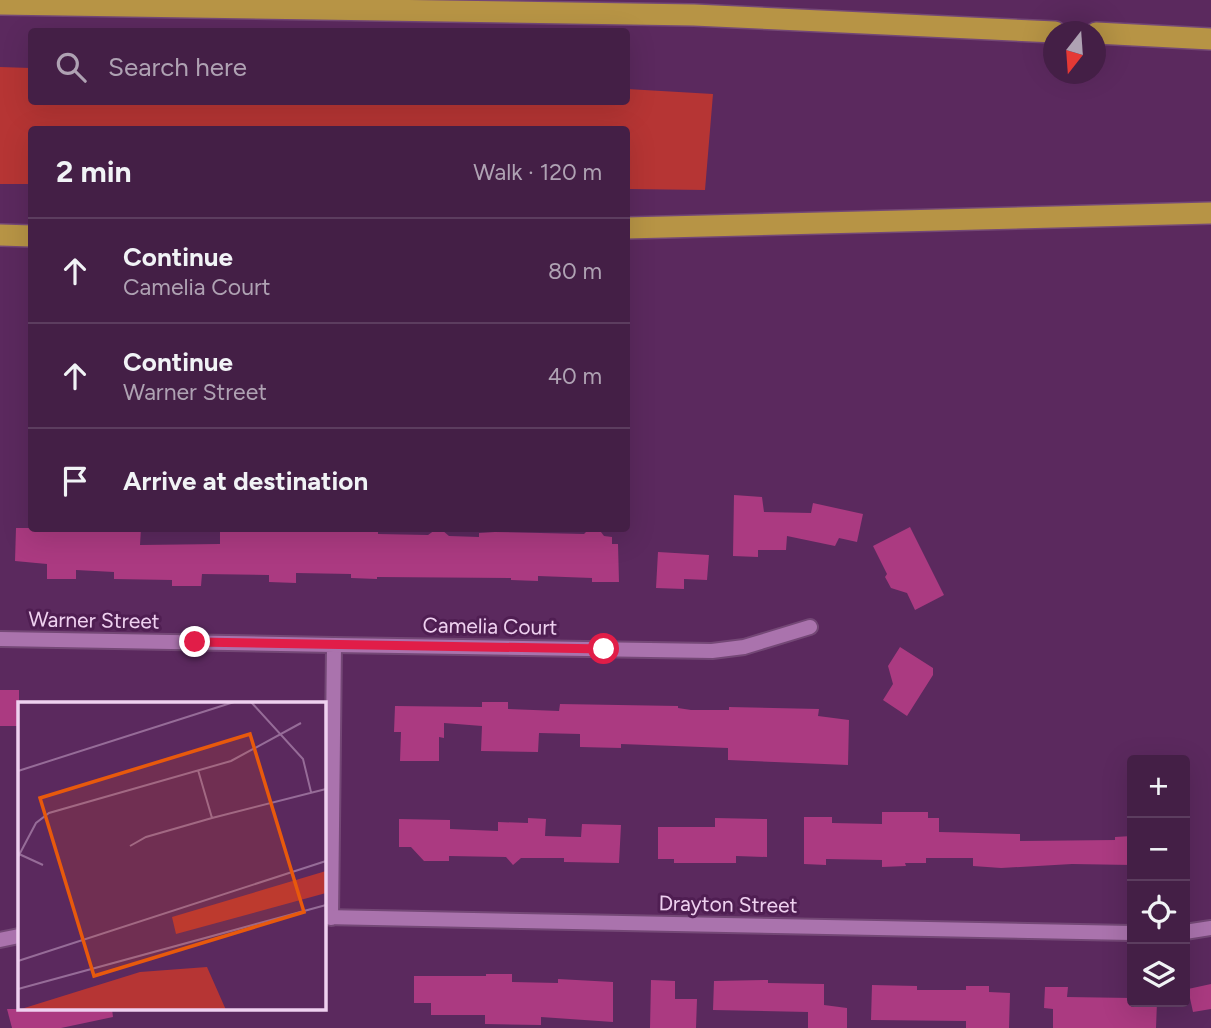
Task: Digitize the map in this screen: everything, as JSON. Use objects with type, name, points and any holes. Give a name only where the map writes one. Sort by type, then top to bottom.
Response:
[{"type":"highway","points":[[0,4],[694,15],[1043,31]]},
{"type":"highway","points":[[1106,34],[1211,39]]},
{"type":"highway","points":[[630,228],[1211,213]]},
{"type":"highway","points":[[0,235],[28,236]]},
{"type":"street","name":"Camelia Court","points":[[334,645],[712,651],[744,647],[810,627]]},
{"type":"street","name":"Warner Street","points":[[0,639],[334,645]]},
{"type":"street","points":[[328,918],[334,645]]},
{"type":"street","name":"Drayton Street","points":[[328,918],[1127,933]]},
{"type":"street","points":[[1190,931],[1211,928]]},
{"type":"street","points":[[0,940],[18,936]]},
{"type":"shaded area","points":[[0,67],[28,68],[28,105],[630,105],[630,89],[713,94],[705,190],[630,189],[630,126],[28,126],[28,184],[0,184]]},
{"type":"building","points":[[734,495],[762,497],[764,512],[811,513],[813,503],[863,514],[857,542],[839,538],[835,546],[787,536],[786,550],[758,550],[758,557],[733,556]]},
{"type":"building","points":[[910,527],[944,595],[915,610],[907,593],[891,588],[873,546]]},
{"type":"building","points":[[16,528],[28,528],[28,532],[141,532],[140,545],[220,544],[220,532],[378,532],[428,535],[432,532],[444,532],[449,536],[479,537],[479,533],[495,532],[601,532],[604,536],[612,537],[612,544],[618,544],[619,582],[538,576],[538,581],[511,578],[377,579],[351,578],[351,574],[296,573],[296,583],[269,582],[269,575],[202,574],[201,586],[172,586],[172,580],[114,579],[114,572],[76,570],[76,579],[47,579],[47,564],[15,561]]},
{"type":"building","points":[[658,552],[709,555],[707,580],[684,579],[684,589],[656,588]]},
{"type":"building","points":[[900,647],[933,668],[933,675],[907,716],[883,700],[893,684],[888,666]]},
{"type":"building","points":[[0,690],[19,690],[18,726],[0,726]]},
{"type":"building","points":[[482,702],[508,702],[508,709],[559,711],[560,704],[678,706],[691,710],[729,710],[729,707],[819,709],[818,716],[849,720],[848,765],[728,760],[728,748],[621,744],[621,748],[580,747],[580,734],[539,733],[538,752],[481,751],[482,726],[444,723],[444,738],[439,737],[439,761],[400,761],[401,732],[394,732],[395,706],[482,707]]},
{"type":"building","points":[[882,812],[928,812],[928,818],[939,818],[939,832],[1020,834],[1020,841],[1115,840],[1115,837],[1127,836],[1127,865],[1072,864],[1001,868],[973,866],[973,858],[926,858],[926,863],[882,867],[882,860],[826,859],[826,865],[804,864],[804,817],[832,817],[832,823],[882,824]]},
{"type":"building","points":[[528,818],[546,819],[545,836],[581,837],[582,824],[621,825],[619,863],[564,862],[564,858],[521,858],[513,865],[506,857],[449,856],[449,861],[424,861],[411,847],[399,847],[399,819],[450,820],[450,829],[498,831],[498,822],[528,823]]},
{"type":"building","points":[[715,818],[767,819],[767,857],[736,856],[736,863],[674,863],[674,859],[658,859],[658,827],[715,827]]},
{"type":"building","points":[[512,974],[512,982],[558,983],[558,979],[613,982],[613,1022],[541,1017],[541,1025],[485,1024],[485,1015],[431,1015],[431,1003],[414,1003],[414,976]]},
{"type":"building","points":[[651,980],[675,981],[675,999],[697,999],[696,1028],[650,1028]]},
{"type":"building","points":[[768,980],[768,983],[824,984],[824,1005],[847,1008],[847,1028],[808,1028],[808,1012],[713,1010],[714,981]]},
{"type":"building","points":[[1211,984],[1211,1009],[1193,1012],[1190,989]]},
{"type":"building","points":[[872,985],[917,986],[917,990],[966,990],[966,986],[989,986],[989,992],[1010,993],[1009,1028],[966,1028],[966,1021],[871,1020]]},
{"type":"building","points":[[1045,987],[1068,987],[1067,997],[1127,998],[1127,1007],[1157,1007],[1156,1028],[1053,1028],[1053,1009],[1044,1008]]},
{"type":"building","points":[[7,1009],[112,1010],[113,1017],[61,1028],[12,1028]]},
{"type":"route","points":[[195,642],[604,649]]}]
